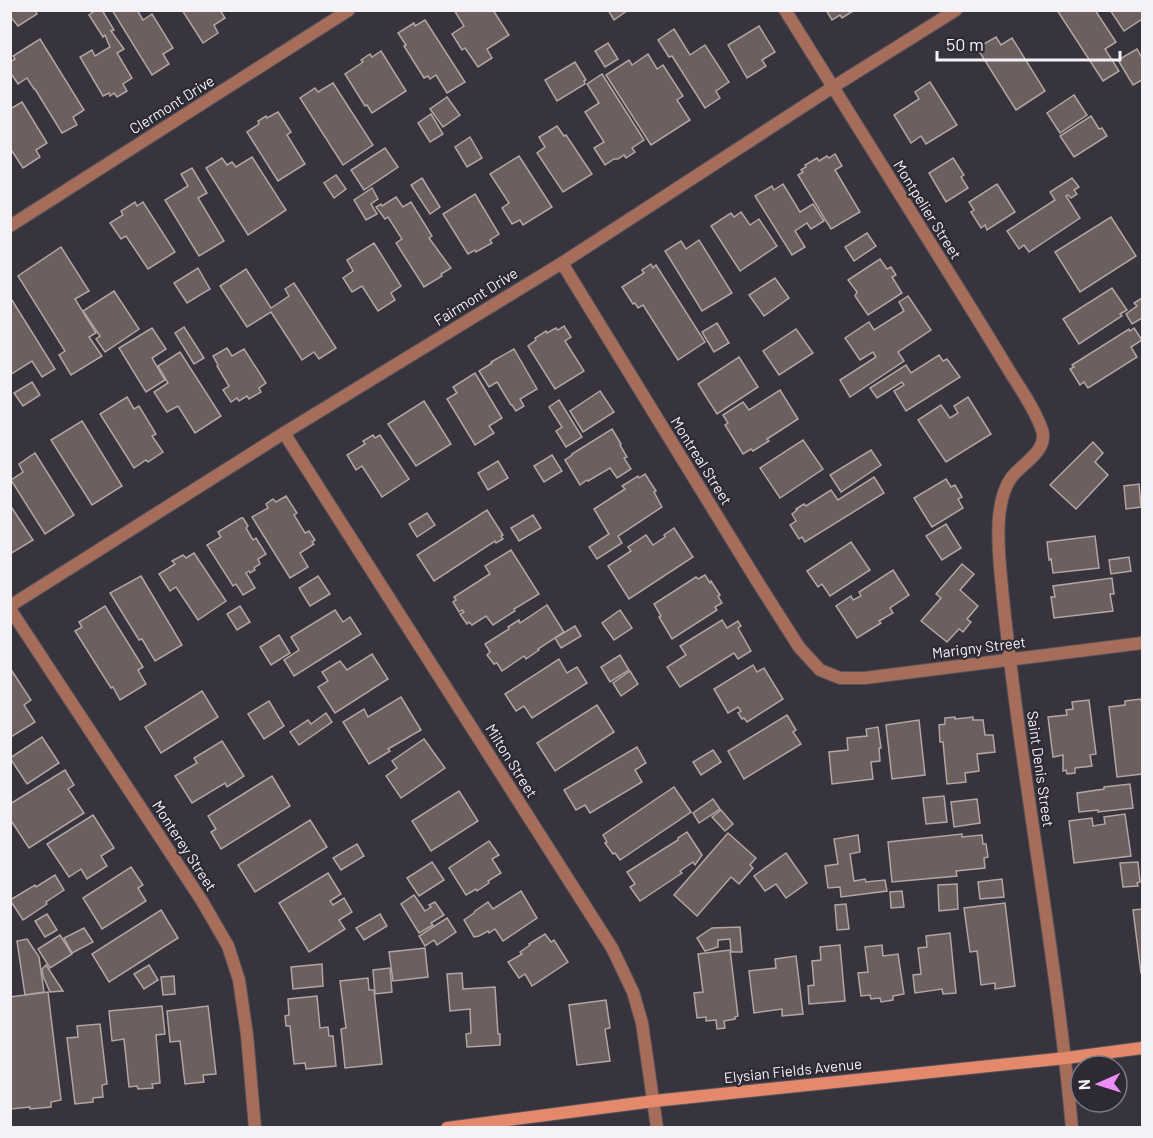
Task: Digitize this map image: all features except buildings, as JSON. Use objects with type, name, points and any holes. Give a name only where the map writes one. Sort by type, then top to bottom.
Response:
[{"type":"main road","name":"Elysian Fields Avenue","points":[[447,1128],[654,1101],[1143,1048]]},
{"type":"street","name":"Clermont Drive","points":[[10,225],[349,10]]},
{"type":"street","name":"Montpelier Street","points":[[785,10],[1030,404],[1041,428]]},
{"type":"street","name":"Fairmont Drive","points":[[10,608],[284,433],[561,263],[956,10]]},
{"type":"street","name":"Montreal Street","points":[[561,263],[799,647],[820,670]]},
{"type":"street","name":"Saint Denis Street","points":[[1041,428],[1042,442],[1037,452],[1010,479],[1003,495],[998,525],[1009,659],[1066,1058],[1072,1128]]},
{"type":"street","name":"Milton Street","points":[[284,433],[612,948],[633,992],[642,1023],[657,1128]]},
{"type":"street","name":"Monterey Street","points":[[10,608],[202,901],[228,946],[239,980],[248,1035],[255,1128]]},
{"type":"street","name":"Marigny Street","points":[[820,670],[840,678],[865,678],[1143,643]]}]
